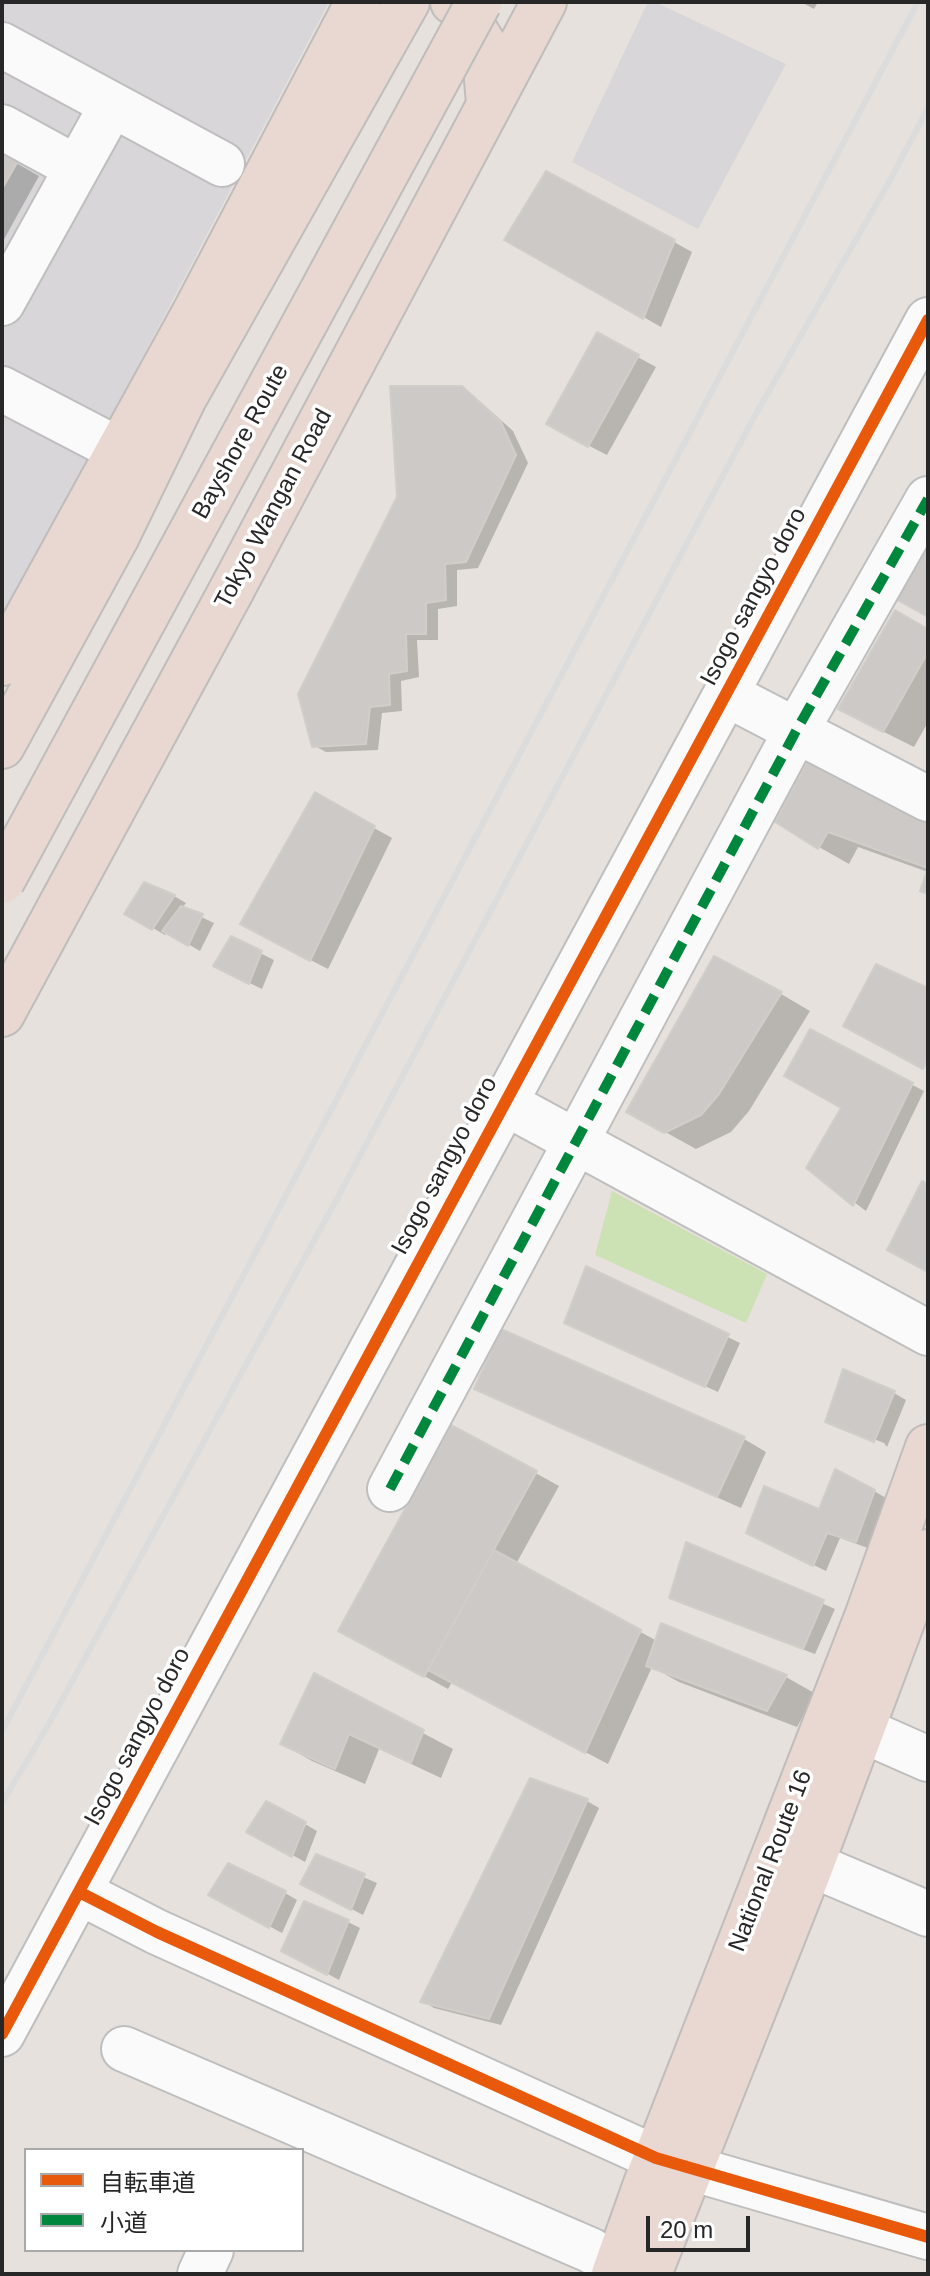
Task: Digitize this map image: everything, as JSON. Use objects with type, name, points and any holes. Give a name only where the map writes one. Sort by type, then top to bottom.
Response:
[{"type":"highway","points":[[2,746],[117,536],[184,398],[407,2]]},
{"type":"highway","points":[[453,2],[460,6],[484,45],[489,103]]},
{"type":"highway","name":"Bayshore Route","points":[[2,881],[479,2]]},
{"type":"highway","name":"Tokyo Wangan Road","points":[[2,1014],[544,2]]},
{"type":"highway","points":[[2,663],[361,9]]},
{"type":"highway","name":"National Route 16","points":[[673,2163],[928,1447]]},
{"type":"highway","name":"National Route 16","points":[[627,2271],[673,2163],[810,1868],[863,1727],[920,1602],[928,1552]]},
{"type":"street","points":[[2,45],[222,164]]},
{"type":"street","points":[[2,303],[112,105]]},
{"type":"street","points":[[2,127],[77,168]]},
{"type":"street","name":"Isogo sangyo doro","points":[[2,2034],[928,320]]},
{"type":"street","points":[[2,389],[119,450]]},
{"type":"street","points":[[390,1489],[796,731],[928,499]]},
{"type":"street","points":[[726,694],[928,799]]},
{"type":"street","points":[[505,1103],[928,1333]]},
{"type":"street","points":[[863,1727],[928,1759]]},
{"type":"street","points":[[810,1868],[829,1872],[928,1914]]},
{"type":"street","points":[[79,1892],[157,1932],[673,2163],[928,2237]]},
{"type":"street","points":[[124,2049],[590,2250],[627,2271]]},
{"type":"street","points":[[200,2274],[210,2252]]},
{"type":"shaded area","points":[[2,2],[329,2],[64,507],[2,618]]},
{"type":"shaded area","points":[[648,2],[655,2],[786,64],[698,229],[572,162]]},
{"type":"green space","points":[[612,1191],[767,1274],[746,1323],[595,1255]]},
{"type":"building","points":[[2,152],[18,161],[2,189]]},
{"type":"building","points":[[546,171],[675,240],[643,319],[504,240]]},
{"type":"building","points":[[597,332],[639,355],[588,447],[546,424]]},
{"type":"building","points":[[390,386],[462,386],[501,422],[516,455],[466,562],[445,564],[446,600],[426,603],[426,634],[406,634],[407,671],[389,674],[390,705],[370,707],[366,744],[312,747],[298,694],[397,497]]},
{"type":"building","points":[[928,529],[928,617],[892,597]]},
{"type":"building","points":[[895,610],[928,629],[928,652],[883,732],[838,709]]},
{"type":"building","points":[[811,754],[928,817],[928,868],[828,832],[818,849],[775,822]]},
{"type":"building","points":[[315,792],[375,826],[310,961],[240,924]]},
{"type":"building","points":[[928,868],[928,894],[920,891]]},
{"type":"building","points":[[144,882],[175,895],[152,930],[124,914]]},
{"type":"building","points":[[181,906],[203,914],[188,946],[162,931]]},
{"type":"building","points":[[231,936],[262,951],[249,984],[213,966]]},
{"type":"building","points":[[714,956],[782,992],[719,1094],[701,1115],[664,1133],[626,1112]]},
{"type":"building","points":[[876,964],[928,988],[928,1058],[923,1069],[843,1026]]},
{"type":"building","points":[[810,1029],[913,1083],[853,1206],[806,1168],[841,1108],[784,1076]]},
{"type":"building","points":[[922,1181],[928,1184],[928,1272],[887,1250]]},
{"type":"building","points":[[586,1266],[729,1334],[705,1387],[564,1323]]},
{"type":"building","points":[[501,1329],[745,1437],[717,1497],[474,1389]]},
{"type":"building","points":[[843,1369],[895,1391],[874,1442],[825,1422]]},
{"type":"building","points":[[451,1425],[537,1471],[424,1677],[338,1631]]},
{"type":"building","points":[[835,1469],[875,1490],[856,1542],[827,1533],[813,1566],[746,1533],[764,1486],[819,1509]]},
{"type":"building","points":[[686,1542],[824,1600],[803,1649],[669,1598]]},
{"type":"building","points":[[494,1550],[641,1630],[585,1753],[428,1670]]},
{"type":"building","points":[[661,1623],[787,1675],[767,1711],[646,1666]]},
{"type":"building","points":[[314,1673],[424,1730],[411,1763],[349,1734],[335,1769],[280,1744]]},
{"type":"building","points":[[530,1778],[588,1799],[489,2019],[420,2002]]},
{"type":"building","points":[[266,1801],[306,1822],[292,1857],[246,1832]]},
{"type":"building","points":[[316,1854],[365,1874],[351,1910],[300,1884]]},
{"type":"building","points":[[228,1863],[286,1891],[269,1928],[208,1895]]},
{"type":"building","points":[[304,1901],[349,1920],[327,1975],[281,1951]]},
{"type":"railway","points":[[2,1731],[918,2]]},
{"type":"railway","points":[[2,1803],[46,1729],[338,1197],[758,410],[888,184],[928,108]]},
{"type":"marked path","points":[[390,1489],[796,731],[928,499]]},
{"type":"cycle path","points":[[2,2034],[928,320]]},
{"type":"cycle path","points":[[79,1892],[157,1932],[656,2158],[928,2237]]}]
